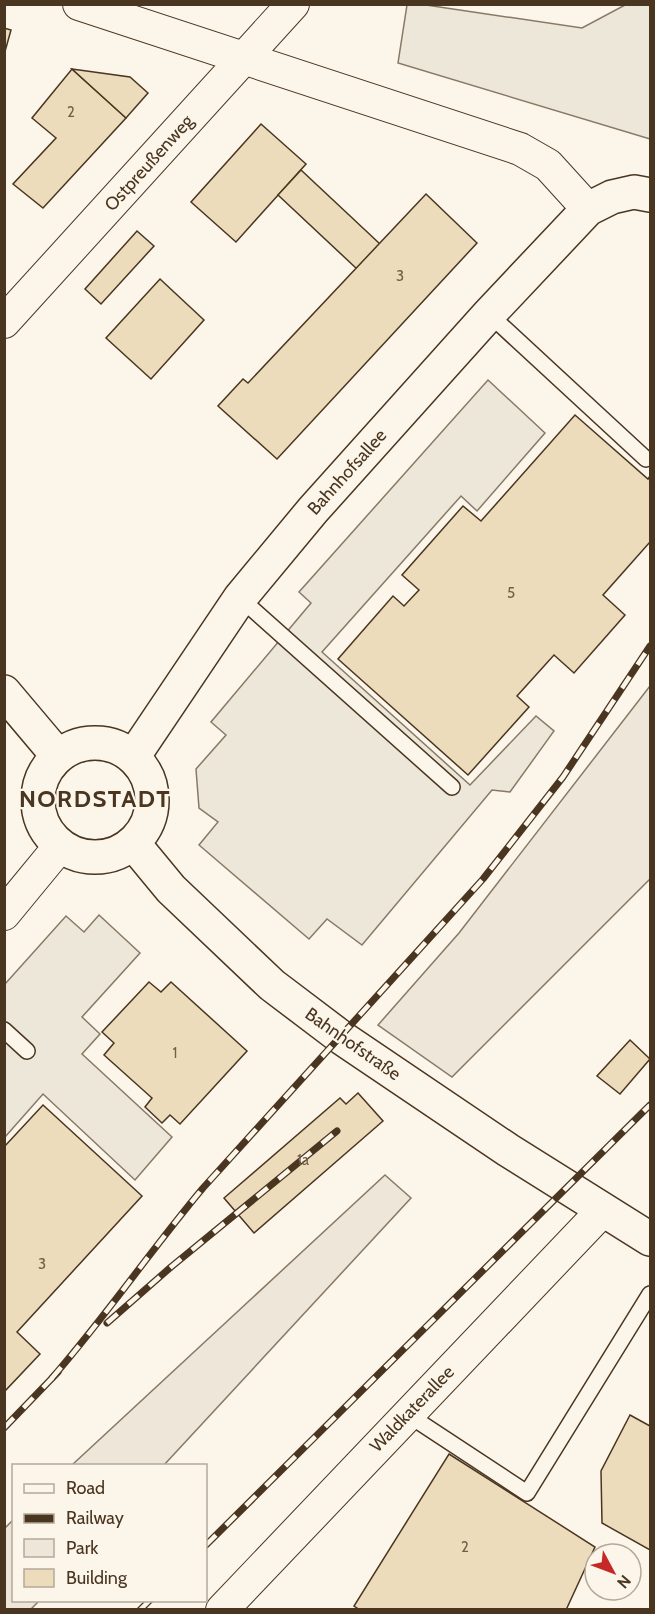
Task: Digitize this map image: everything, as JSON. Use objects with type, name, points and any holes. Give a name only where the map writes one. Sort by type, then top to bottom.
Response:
[{"type":"main road","name":"Bahnhofsallee","points":[[133,758],[240,598],[313,510],[489,314],[588,208],[612,197],[634,192],[651,195]]},
{"type":"main road","points":[[4,692],[58,756]]},
{"type":"main road","points":[[104,743],[120,748],[133,758],[145,773],[151,790],[151,810],[145,828],[133,843],[116,853],[97,858],[77,855],[60,846],[48,833],[40,818],[39,784],[46,769],[58,756],[72,747],[104,743]]},
{"type":"main road","name":"Bahnhofstraße","points":[[133,843],[171,889],[272,985],[355,1047],[651,1239]]},
{"type":"street","points":[[79,4],[520,149],[548,165],[588,208]]},
{"type":"street","name":"Ostpreußenweg","points":[[4,322],[293,4]]},
{"type":"street","points":[[4,914],[60,846]]},
{"type":"street","name":"Waldkaterallee","points":[[222,1610],[603,1210]]},
{"type":"lane","points":[[489,314],[646,459]]},
{"type":"lane","points":[[240,598],[452,787]]},
{"type":"lane","points":[[4,1030],[27,1051]]},
{"type":"lane","points":[[407,1414],[527,1493],[651,1294]]},
{"type":"green space","points":[[650,686],[650,879],[452,1077],[378,1025],[459,933]]},
{"type":"green space","points":[[385,1175],[411,1198],[165,1464],[73,1464]]},
{"type":"green space","points":[[12,1521],[12,1602],[38,1602],[31,1609],[5,1609],[5,1528]]},
{"type":"shaded area","points":[[407,5],[426,5],[582,28],[625,5],[650,5],[650,139],[398,63]]},
{"type":"shaded area","points":[[488,380],[545,433],[477,511],[461,496],[322,652],[470,785],[536,716],[554,731],[510,792],[492,790],[362,945],[327,919],[309,939],[199,845],[218,822],[199,808],[196,769],[226,735],[211,722],[311,603],[299,592]]},
{"type":"shaded area","points":[[99,915],[140,953],[82,1017],[100,1034],[82,1054],[172,1137],[135,1180],[43,1094],[5,1137],[5,984],[66,916],[84,932]]},
{"type":"building","points":[[4,28],[11,30],[4,55]]},
{"type":"building","points":[[72,69],[126,118],[43,208],[13,184],[56,138],[32,118]]},
{"type":"building","points":[[72,69],[130,77],[148,93],[126,118]]},
{"type":"building","points":[[261,124],[306,164],[236,242],[191,202]]},
{"type":"building","points":[[301,170],[380,244],[357,269],[278,195]]},
{"type":"building","points":[[426,194],[477,243],[277,459],[218,406],[243,379],[248,383]]},
{"type":"building","points":[[137,231],[154,246],[101,304],[85,289]]},
{"type":"building","points":[[160,279],[204,320],[151,379],[106,338]]},
{"type":"building","points":[[575,415],[648,479],[650,476],[650,542],[603,595],[625,615],[574,673],[554,655],[517,696],[529,707],[468,775],[338,659],[393,596],[404,606],[419,590],[402,575],[463,506],[481,521]]},
{"type":"building","points":[[149,982],[161,992],[171,982],[247,1051],[180,1124],[170,1115],[162,1123],[145,1107],[152,1098],[104,1055],[114,1043],[102,1032]]},
{"type":"building","points":[[630,1040],[650,1059],[620,1094],[597,1076]]},
{"type":"building","points":[[358,1093],[383,1121],[254,1233],[224,1198],[340,1098],[346,1104]]},
{"type":"building","points":[[43,1105],[142,1196],[17,1332],[40,1354],[4,1392],[4,1147]]},
{"type":"building","points":[[630,1415],[650,1426],[650,1550],[643,1546],[643,1542],[636,1542],[602,1523],[601,1471]]},
{"type":"building","points":[[449,1454],[587,1542],[583,1542],[583,1573],[566,1610],[360,1610],[354,1606]]},
{"type":"railway","points":[[52,1378],[203,1188],[483,879],[563,777],[650,646]]},
{"type":"railway","points":[[207,1544],[650,1105]]},
{"type":"railway","points":[[107,1323],[171,1267],[337,1131]]},
{"type":"railway","points":[[4,1428],[58,1372]]},
{"type":"railway","points":[[140,1610],[148,1602]]},
{"type":"district","name":"NORDSTADT","points":[[95,799]]}]
